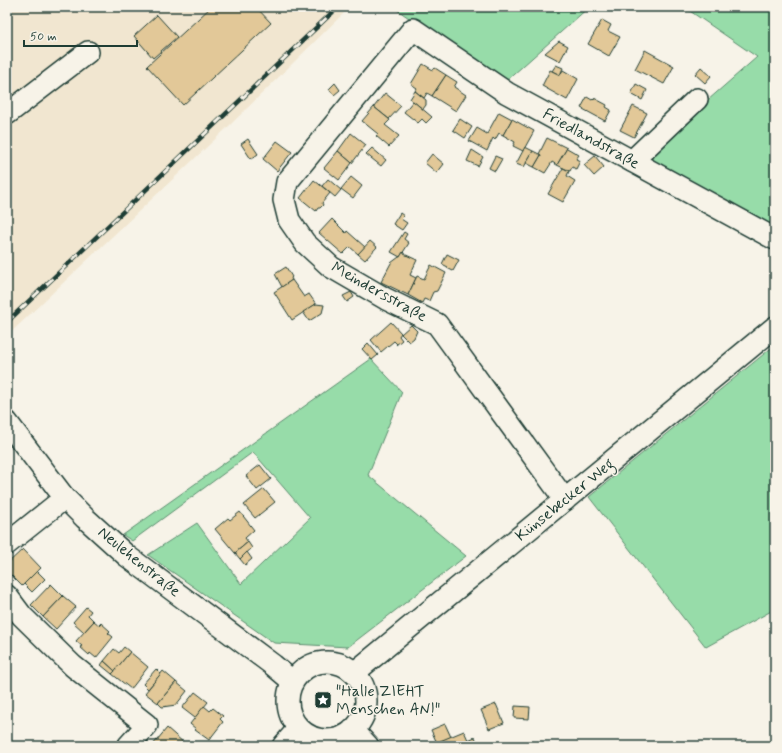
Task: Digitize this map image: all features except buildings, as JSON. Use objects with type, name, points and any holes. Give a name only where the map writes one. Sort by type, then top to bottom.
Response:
[{"type":"street","name":"Friedlandstraße","points":[[413,29],[507,93],[775,239]]},
{"type":"street","name":"Meindersstraße","points":[[413,29],[287,182],[284,200],[289,220],[305,243],[331,267],[386,299],[437,324],[565,500]]},
{"type":"street","points":[[7,114],[88,52]]},
{"type":"street","points":[[632,161],[696,99]]},
{"type":"street","name":"Künsebecker Weg","points":[[354,673],[775,327]]},
{"type":"street","name":"Neulehenstraße","points":[[7,422],[64,497],[85,518],[127,556],[292,680]]},
{"type":"street","points":[[7,544],[64,497]]},
{"type":"street","points":[[7,596],[22,616],[73,666],[147,725],[128,746]]},
{"type":"street","points":[[321,661],[339,663],[354,673],[363,686],[366,701],[363,716],[353,730],[341,738],[326,740],[311,737],[298,729],[289,714],[287,697],[292,680],[305,668],[321,661]]},
{"type":"street","points":[[282,746],[298,729]]},
{"type":"street","points":[[353,730],[368,746]]},
{"type":"shaded area","points":[[7,7],[350,7],[228,127],[7,336]]},
{"type":"green space","points":[[393,7],[589,7],[504,83]]},
{"type":"green space","points":[[684,7],[775,7],[775,228],[642,158],[757,57]]},
{"type":"green space","points":[[775,345],[775,609],[706,647],[589,497]]},
{"type":"green space","points":[[371,359],[402,392],[368,475],[466,556],[348,647],[274,643],[148,555],[197,523],[241,584],[310,518],[253,452],[132,541],[123,535]]},
{"type":"railway","points":[[7,322],[338,7]]},
{"type":"place","name":"\"Halle ZIEHT Menschen AN!\"","points":[[323,700]]}]
